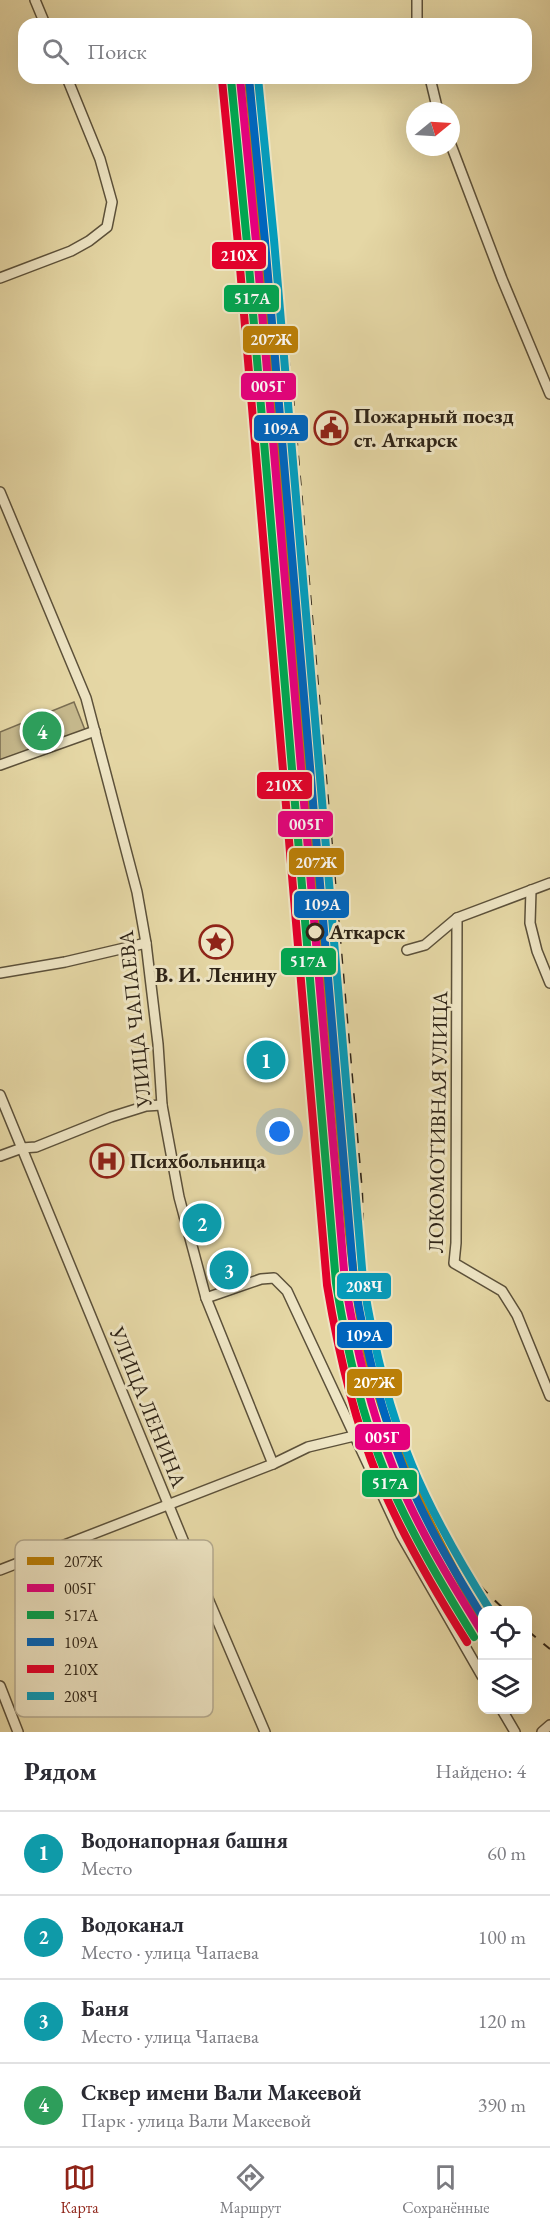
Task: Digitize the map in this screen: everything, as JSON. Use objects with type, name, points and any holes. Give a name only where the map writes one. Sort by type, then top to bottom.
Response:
[{"type":"street","points":[[35,0],[42,18]]},
{"type":"street","points":[[417,0],[417,18]]},
{"type":"street","points":[[0,278],[71,251],[89,242],[107,227],[112,202],[100,159],[69,84]]},
{"type":"street","points":[[431,84],[436,102]]},
{"type":"street","points":[[455,156],[502,279],[550,394]]},
{"type":"street","name":"УЛИЦА ЧАПАЕВА","points":[[0,492],[86,698],[137,892],[146,943],[158,1044],[162,1105],[179,1197],[206,1298],[273,1464]]},
{"type":"street","points":[[0,765],[95,731]]},
{"type":"street","points":[[408,950],[425,945],[457,918],[550,883]]},
{"type":"street","points":[[531,890],[530,923],[537,951],[550,983]]},
{"type":"street","name":"ЛОКОМОТИВНАЯ УЛИЦА","points":[[457,918],[456,1243],[454,1263],[502,1291],[517,1315],[550,1396]]},
{"type":"street","points":[[0,973],[65,962],[146,943]]},
{"type":"street","name":"УЛИЦА ЛЕНИНА","points":[[0,1095],[183,1540]]},
{"type":"street","points":[[0,1156],[22,1148],[36,1147],[111,1117],[146,1106],[162,1105]]},
{"type":"street","points":[[206,1298],[261,1279],[274,1278],[287,1291],[401,1535],[478,1667]]},
{"type":"street","points":[[76,1540],[273,1464],[308,1447],[354,1436]]},
{"type":"street","points":[[0,1570],[15,1564]]},
{"type":"street","name":"УЛИЦА ЛЕНИНА","points":[[213,1610],[265,1732]]},
{"type":"street","points":[[0,1686],[18,1732]]},
{"type":"street","points":[[504,1714],[515,1732]]},
{"type":"shaded area","points":[[74,702],[85,730],[0,760],[0,732]]},
{"type":"railway","points":[[257,84],[293,396],[362,1190],[365,1294],[370,1341],[388,1409],[414,1478],[447,1540],[469,1573],[501,1606]]},
{"type":"railway","points":[[532,1634],[550,1649]]},
{"type":"transit line","name":"210Х","points":[[222,84],[327,1285],[347,1384],[361,1433],[379,1480],[409,1543],[467,1642]]},
{"type":"transit line","name":"517А","points":[[231,84],[336,1283],[356,1382],[378,1454],[396,1498],[417,1539],[474,1637]]},
{"type":"transit line","name":"005Г","points":[[241,84],[345,1282],[365,1378],[386,1449],[424,1534],[478,1626]]},
{"type":"transit line","name":"207Ж","points":[[249,84],[348,1226],[357,1301],[372,1375],[406,1470],[434,1531],[478,1614]]},
{"type":"transit line","name":"109А","points":[[250,84],[354,1281],[374,1375],[403,1467],[429,1525],[478,1609]]},
{"type":"transit line","name":"208Ч","points":[[259,84],[363,1280],[382,1374],[403,1443],[438,1521],[488,1606]]},
{"type":"place","name":"Пожарный поезд ст. Аткарск","points":[[331,428]]},
{"type":"place","name":"Сквер имени Вали Макеевой","points":[[42,731]]},
{"type":"place","name":"Аткарск","points":[[315,932]]},
{"type":"place","name":"В. И. Ленину","points":[[216,942]]},
{"type":"place","name":"Водонапорная башня","points":[[266,1060]]},
{"type":"place","name":"Психбольница","points":[[107,1161]]},
{"type":"place","name":"Водоканал","points":[[202,1223]]},
{"type":"place","name":"Баня","points":[[229,1270]]}]
